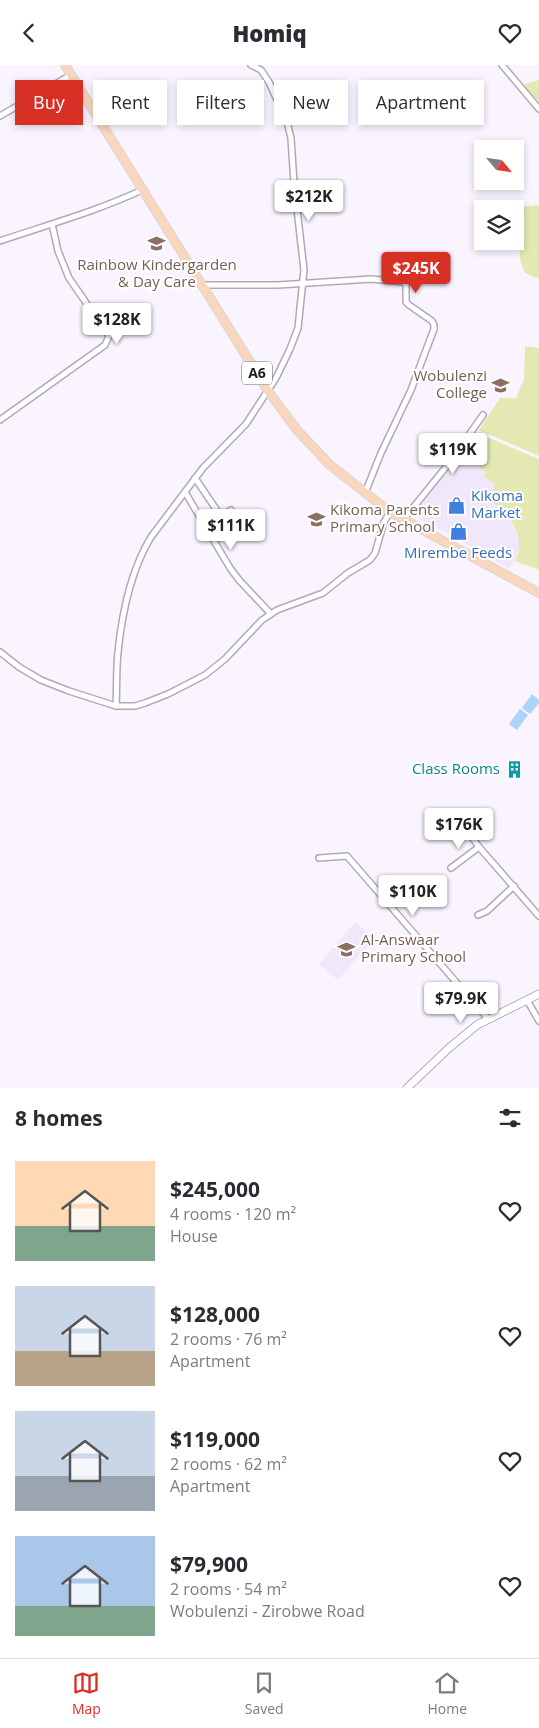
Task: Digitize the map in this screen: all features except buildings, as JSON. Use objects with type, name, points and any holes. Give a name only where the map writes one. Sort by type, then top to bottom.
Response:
[{"type":"main road","name":"A6","points":[[66,65],[268,391],[296,429],[339,473],[390,512],[539,593]]},
{"type":"street","points":[[116,706],[118,653],[131,583],[147,543],[203,468],[246,424],[268,391],[286,358],[298,327],[304,270],[291,138],[269,81],[261,70],[251,65]]},
{"type":"street","points":[[502,65],[539,109]]},
{"type":"street","points":[[0,116],[71,75]]},
{"type":"street","points":[[0,241],[52,224],[142,189]]},
{"type":"street","points":[[0,419],[105,345],[108,340],[109,336],[69,278],[58,251],[52,224]]},
{"type":"street","points":[[202,285],[278,285],[371,279],[406,284],[406,301],[432,321],[434,325],[432,338],[411,390],[380,453],[365,493]]},
{"type":"street","points":[[403,519],[441,474],[483,415]]},
{"type":"street","points":[[196,478],[218,511],[224,514],[231,509]]},
{"type":"street","points":[[185,493],[230,568],[271,614]]},
{"type":"street","points":[[0,652],[19,667],[41,680],[116,706],[135,706],[168,695],[205,675],[225,659],[256,624],[271,614],[323,593],[348,573],[370,560],[375,553],[384,522],[390,512]]},
{"type":"street","points":[[459,819],[479,847],[539,917]]},
{"type":"street","points":[[450,868],[479,847]]},
{"type":"street","points":[[320,858],[347,856],[488,1019]]},
{"type":"street","points":[[478,915],[487,911],[514,887]]},
{"type":"street","points":[[407,1088],[449,1048],[488,1019],[539,994]]},
{"type":"street","points":[[526,1000],[539,1021]]},
{"type":"shaded area","name":"Kikoma Market","points":[[457,457],[472,463],[484,472],[484,477],[496,483],[489,502],[504,507],[520,542],[520,550],[510,569],[410,513]]},
{"type":"shaded area","points":[[355,922],[368,933],[362,940],[368,945],[338,980],[319,964]]},
{"type":"green space","points":[[539,80],[539,102],[523,85]]},
{"type":"green space","points":[[539,205],[539,279],[525,273],[520,259],[520,250],[524,250],[524,206]]},
{"type":"green space","points":[[525,346],[539,348],[539,456],[479,430],[500,398],[516,398],[524,379]]},
{"type":"green space","points":[[477,433],[539,459],[539,570],[515,561],[518,554],[519,540],[514,527],[504,507],[489,502],[495,483],[484,477],[485,472],[472,462],[457,457]]},
{"type":"water","points":[[532,694],[539,700],[539,703],[530,714],[522,708]]},
{"type":"water","points":[[520,709],[528,715],[517,730],[509,724]]},
{"type":"place","name":"Rainbow Kindergarden & Day Care","points":[[157,244]]},
{"type":"place","name":"Wobulenzi College","points":[[501,385]]},
{"type":"place","name":"Kikoma Market","points":[[457,505]]},
{"type":"place","name":"Kikoma Parents Primary School","points":[[316,519]]},
{"type":"place","name":"Mirembe Feeds","points":[[458,532]]},
{"type":"place","name":"Class Rooms","points":[[514,769]]},
{"type":"place","name":"Al-Answaar Primary School","points":[[347,949]]}]
